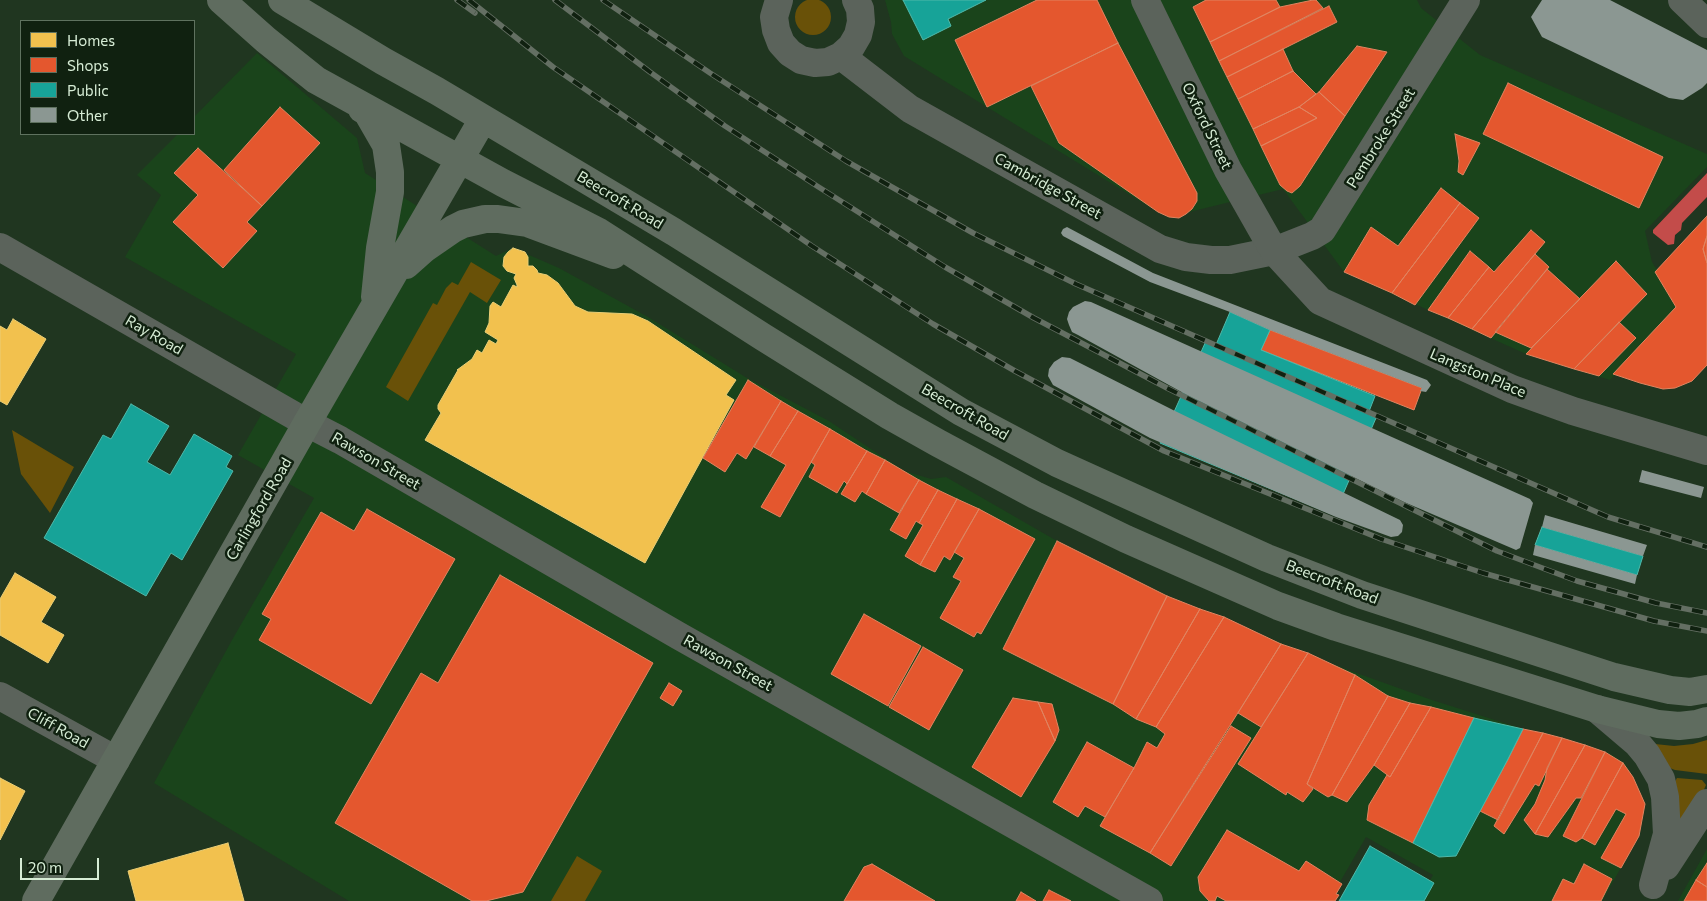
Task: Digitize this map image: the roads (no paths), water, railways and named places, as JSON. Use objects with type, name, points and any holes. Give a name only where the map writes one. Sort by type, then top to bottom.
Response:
[{"type":"main road","points":[[221,0],[266,40],[316,80],[367,112],[386,145],[390,172],[390,192],[380,248],[374,308]]},
{"type":"main road","name":"Beecroft Road","points":[[282,0],[674,232],[961,412],[1057,463],[1267,558],[1362,595],[1614,677],[1670,690],[1690,692],[1707,689]]},
{"type":"main road","points":[[341,95],[600,232],[763,337],[922,434],[1036,495],[1126,539],[1278,606],[1596,709],[1658,724],[1679,726],[1707,721]]},
{"type":"main road","name":"Carlingford Road","points":[[36,901],[307,423],[483,119]]},
{"type":"main road","points":[[374,308],[404,268],[424,249],[463,224],[486,219],[504,219],[528,223],[665,275]]},
{"type":"street","points":[[774,1],[776,30],[781,42],[790,53],[801,60],[815,63],[828,62],[841,56],[851,47],[858,36],[860,9],[856,0]]},
{"type":"street","name":"Oxford Street","points":[[1145,0],[1228,170],[1274,250]]},
{"type":"street","name":"Pembroke Street","points":[[1274,250],[1312,236],[1322,230],[1466,0]]},
{"type":"street","points":[[1682,0],[1707,24]]},
{"type":"street","points":[[1695,0],[1707,2]]},
{"type":"street","name":"Cambridge Street","points":[[841,56],[910,109],[1160,249],[1186,257],[1210,260],[1230,260],[1274,250]]},
{"type":"street","name":"Ray Road","points":[[0,247],[307,423]]},
{"type":"street","name":"Langston Place","points":[[1274,250],[1320,302],[1512,389],[1573,411],[1707,451]]},
{"type":"street","name":"Rawson Street","points":[[307,423],[340,440],[671,631],[1149,901]]},
{"type":"street","name":"Cliff Road","points":[[0,696],[116,760]]},
{"type":"street","points":[[1596,709],[1637,743],[1647,754],[1661,779],[1667,815],[1667,834],[1649,893]]},
{"type":"street","points":[[1649,893],[1707,803]]},
{"type":"railway","points":[[457,0],[475,13]]},
{"type":"railway","points":[[469,0],[553,67],[812,246],[933,324],[1015,371],[1164,451],[1381,539],[1483,573],[1654,621],[1707,631]]},
{"type":"railway","points":[[555,0],[725,126],[945,267],[1034,318],[1167,388],[1497,551],[1577,581],[1656,603],[1707,613]]},
{"type":"railway","points":[[603,0],[710,73],[846,161],[973,233],[1076,284],[1608,517],[1707,547]]}]
